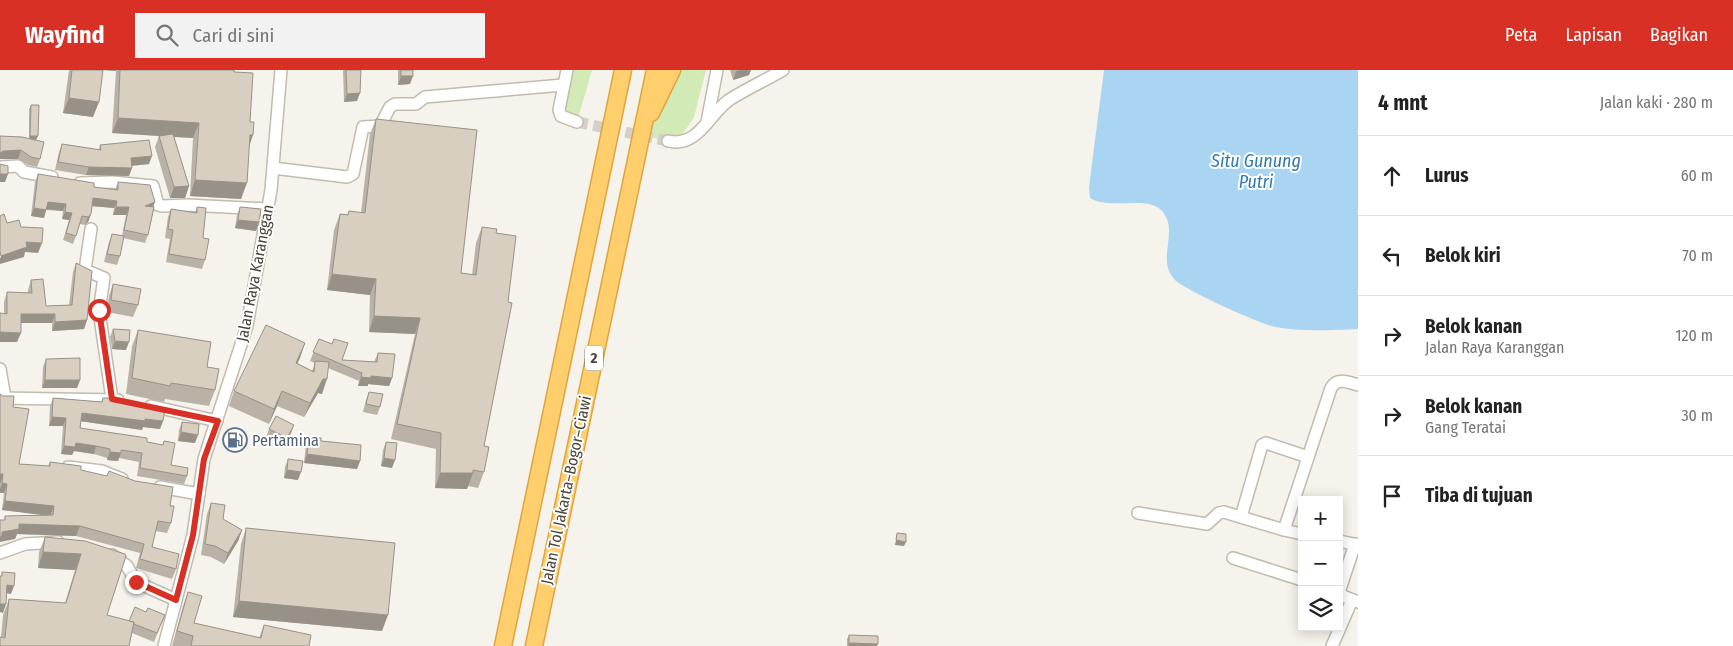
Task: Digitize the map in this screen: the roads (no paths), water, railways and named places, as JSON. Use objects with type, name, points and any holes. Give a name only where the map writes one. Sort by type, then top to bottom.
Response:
[{"type":"highway","name":"Jalan Tol Jakarta–Bogor–Ciawi","points":[[503,646],[623,70]]},
{"type":"highway","name":"Jalan Tol Jakarta–Bogor–Ciawi","points":[[534,646],[655,70]]},
{"type":"highway","points":[[642,129],[672,70]]},
{"type":"street","name":"Jalan Raya Karanggan","points":[[164,646],[193,535],[204,459],[218,421],[247,326],[268,209],[281,70]]},
{"type":"street","points":[[567,70],[559,114],[577,122]]},
{"type":"street","points":[[707,123],[717,70]]},
{"type":"street","points":[[668,141],[677,143],[703,130],[707,123],[728,101],[783,70]]},
{"type":"street","points":[[273,168],[348,177],[353,174],[363,127],[380,126],[390,107],[395,104],[416,104],[425,98],[563,85]]},
{"type":"street","points":[[0,167],[18,166],[24,172],[85,183],[112,182],[153,186],[158,205],[162,206],[187,205],[268,209]]},
{"type":"street","points":[[91,229],[85,270],[104,278],[99,311],[112,399]]},
{"type":"street","points":[[0,369],[3,398],[112,399],[218,421]]},
{"type":"street","points":[[1284,530],[1333,384],[1344,381],[1358,385]]},
{"type":"street","points":[[1241,517],[1262,445],[1266,443],[1308,457]]},
{"type":"street","points":[[60,466],[102,471],[133,483]]},
{"type":"street","points":[[152,486],[199,494]]},
{"type":"street","points":[[1138,513],[1206,524],[1221,512],[1298,533]]},
{"type":"street","points":[[0,554],[25,544],[50,540],[72,543]]},
{"type":"street","points":[[1341,586],[1356,545],[1343,542]]},
{"type":"street","points":[[99,550],[121,560],[136,582],[176,600]]},
{"type":"street","points":[[1233,558],[1298,579]]},
{"type":"street","points":[[1332,646],[1355,601],[1343,594]]},
{"type":"water","name":"Situ Gunung Putri","points":[[1104,70],[1358,70],[1358,329],[1285,329],[1267,325],[1223,306],[1182,285],[1175,280],[1169,271],[1167,263],[1168,223],[1166,216],[1160,209],[1145,203],[1107,203],[1090,198],[1089,187]]},
{"type":"tunnel","points":[[577,122],[668,141]]},
{"type":"place","name":"Pertamina","points":[[235,440]]}]
